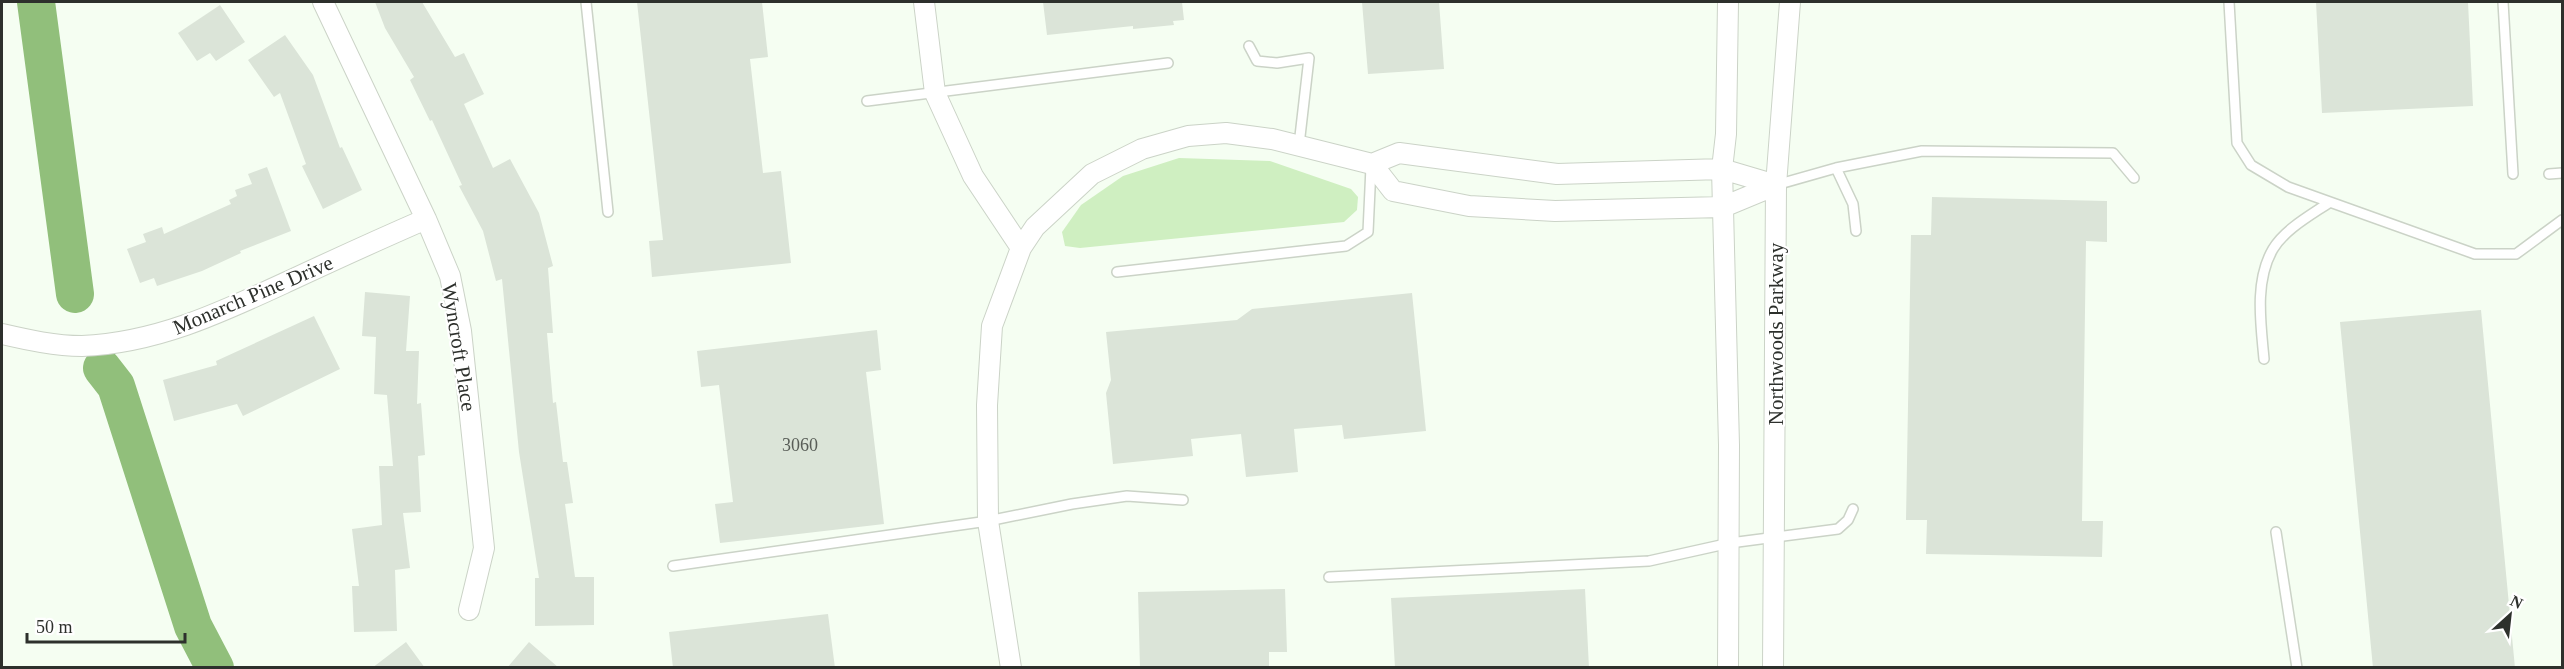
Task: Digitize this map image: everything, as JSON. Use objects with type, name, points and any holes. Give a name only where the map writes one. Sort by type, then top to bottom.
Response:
[{"type":"street","name":"Wyncroft Place","points":[[323,2],[426,219],[450,276],[462,342],[484,548],[469,610]]},
{"type":"street","points":[[924,2],[935,93],[973,176],[1021,248]]},
{"type":"street","points":[[1728,2],[1726,134],[1722,169],[1730,543],[1728,668]]},
{"type":"street","name":"Northwoods Parkway","points":[[1773,668],[1777,374],[1776,185],[1790,2]]},
{"type":"street","points":[[1011,668],[994,573],[988,522],[987,405],[992,326],[1021,248],[1035,227],[1092,174],[1142,149],[1188,136],[1226,133],[1299,145],[1372,164],[1399,153],[1557,174],[1722,169],[1776,185]]},
{"type":"street","points":[[1372,164],[1393,191],[1469,206],[1555,211],[1723,207],[1776,185]]},
{"type":"street","name":"Monarch Pine Drive","points":[[2,334],[41,343],[81,346],[118,343],[156,335],[196,324],[426,219]]},
{"type":"lane","points":[[586,2],[608,212]]},
{"type":"lane","points":[[2229,2],[2237,143],[2251,165],[2288,187],[2475,254],[2516,254],[2562,220]]},
{"type":"lane","points":[[2503,2],[2513,174]]},
{"type":"lane","points":[[1249,45],[1257,61],[1277,63],[1309,58],[1299,145]]},
{"type":"lane","points":[[867,101],[1168,63]]},
{"type":"lane","points":[[1776,185],[1836,168],[1922,151],[2113,153],[2133,178]]},
{"type":"lane","points":[[1117,272],[1346,246],[1368,232],[1372,164]]},
{"type":"lane","points":[[1836,168],[1853,204],[1856,231]]},
{"type":"lane","points":[[2549,174],[2562,173]]},
{"type":"lane","points":[[2264,359],[2259,312],[2265,273],[2273,249],[2292,229],[2330,202]]},
{"type":"lane","points":[[673,566],[988,522],[1072,504],[1126,496],[1183,500]]},
{"type":"lane","points":[[1329,577],[1649,561],[1730,543],[1838,529],[1848,520],[1853,509]]},
{"type":"lane","points":[[2276,531],[2297,668]]},
{"type":"green space","points":[[1179,158],[1270,161],[1351,189],[1358,197],[1357,210],[1344,222],[1080,248],[1065,246],[1062,232],[1081,205],[1123,176]]},
{"type":"building","points":[[375,2],[422,2],[455,57],[464,53],[484,94],[464,104],[493,168],[510,159],[539,213],[553,266],[548,268],[553,333],[547,333],[553,403],[556,402],[563,462],[567,462],[573,503],[565,504],[575,577],[594,577],[594,625],[535,626],[535,578],[539,578],[519,452],[502,279],[496,281],[483,231],[459,186],[462,185],[432,120],[430,121],[410,80],[414,77],[385,28]]},
{"type":"building","points":[[637,2],[762,2],[768,57],[750,59],[763,173],[781,171],[791,263],[652,277],[649,241],[663,240]]},
{"type":"building","points":[[1043,2],[1182,2],[1184,20],[1173,21],[1174,25],[1133,29],[1133,26],[1047,35]]},
{"type":"building","points":[[1362,2],[1439,2],[1444,69],[1368,74]]},
{"type":"building","points":[[2316,2],[2468,2],[2473,106],[2322,113]]},
{"type":"building","points":[[220,5],[245,42],[216,61],[210,53],[197,61],[178,33]]},
{"type":"building","points":[[285,35],[313,75],[340,148],[342,147],[362,190],[323,209],[302,166],[306,164],[280,93],[274,97],[248,60]]},
{"type":"building","points":[[267,167],[291,231],[240,251],[241,253],[202,271],[157,286],[154,278],[140,283],[127,249],[146,242],[143,234],[162,227],[164,234],[231,204],[229,200],[237,196],[235,190],[252,184],[248,174]]},
{"type":"building","points":[[1932,197],[2107,201],[2107,242],[2086,241],[2082,521],[2103,521],[2102,557],[1926,554],[1927,520],[1906,520],[1911,235],[1931,235]]},
{"type":"building","points":[[365,292],[410,296],[406,351],[419,351],[417,404],[421,403],[425,455],[418,456],[421,512],[403,513],[410,568],[395,570],[397,631],[354,632],[352,586],[359,586],[352,529],[382,525],[379,466],[393,466],[387,395],[374,394],[376,337],[362,336]]},
{"type":"building","points":[[1412,293],[1426,431],[1344,439],[1342,425],[1294,429],[1298,472],[1246,477],[1241,434],[1191,439],[1193,456],[1113,464],[1106,393],[1111,380],[1106,332],[1237,320],[1252,309]]},
{"type":"building","points":[[2481,310],[2515,668],[2373,668],[2340,322]]},
{"type":"building","points":[[314,316],[340,369],[243,416],[237,404],[174,421],[163,380],[217,365],[216,361]]},
{"type":"building","points":[[877,330],[881,370],[866,372],[884,524],[720,543],[715,504],[733,502],[719,385],[701,387],[697,351]]},
{"type":"building","points":[[1285,589],[1287,652],[1269,652],[1269,668],[1140,668],[1138,592]]},
{"type":"building","points":[[1585,589],[1589,668],[1395,668],[1391,598]]},
{"type":"building","points":[[828,614],[835,668],[673,668],[669,632]]},
{"type":"building","points":[[406,642],[425,668],[372,668]]},
{"type":"building","points":[[529,642],[559,668],[507,668]]},
{"type":"waterway","points":[[36,2],[75,294]]},
{"type":"waterway","points":[[102,368],[116,386],[193,626],[215,668]]}]
